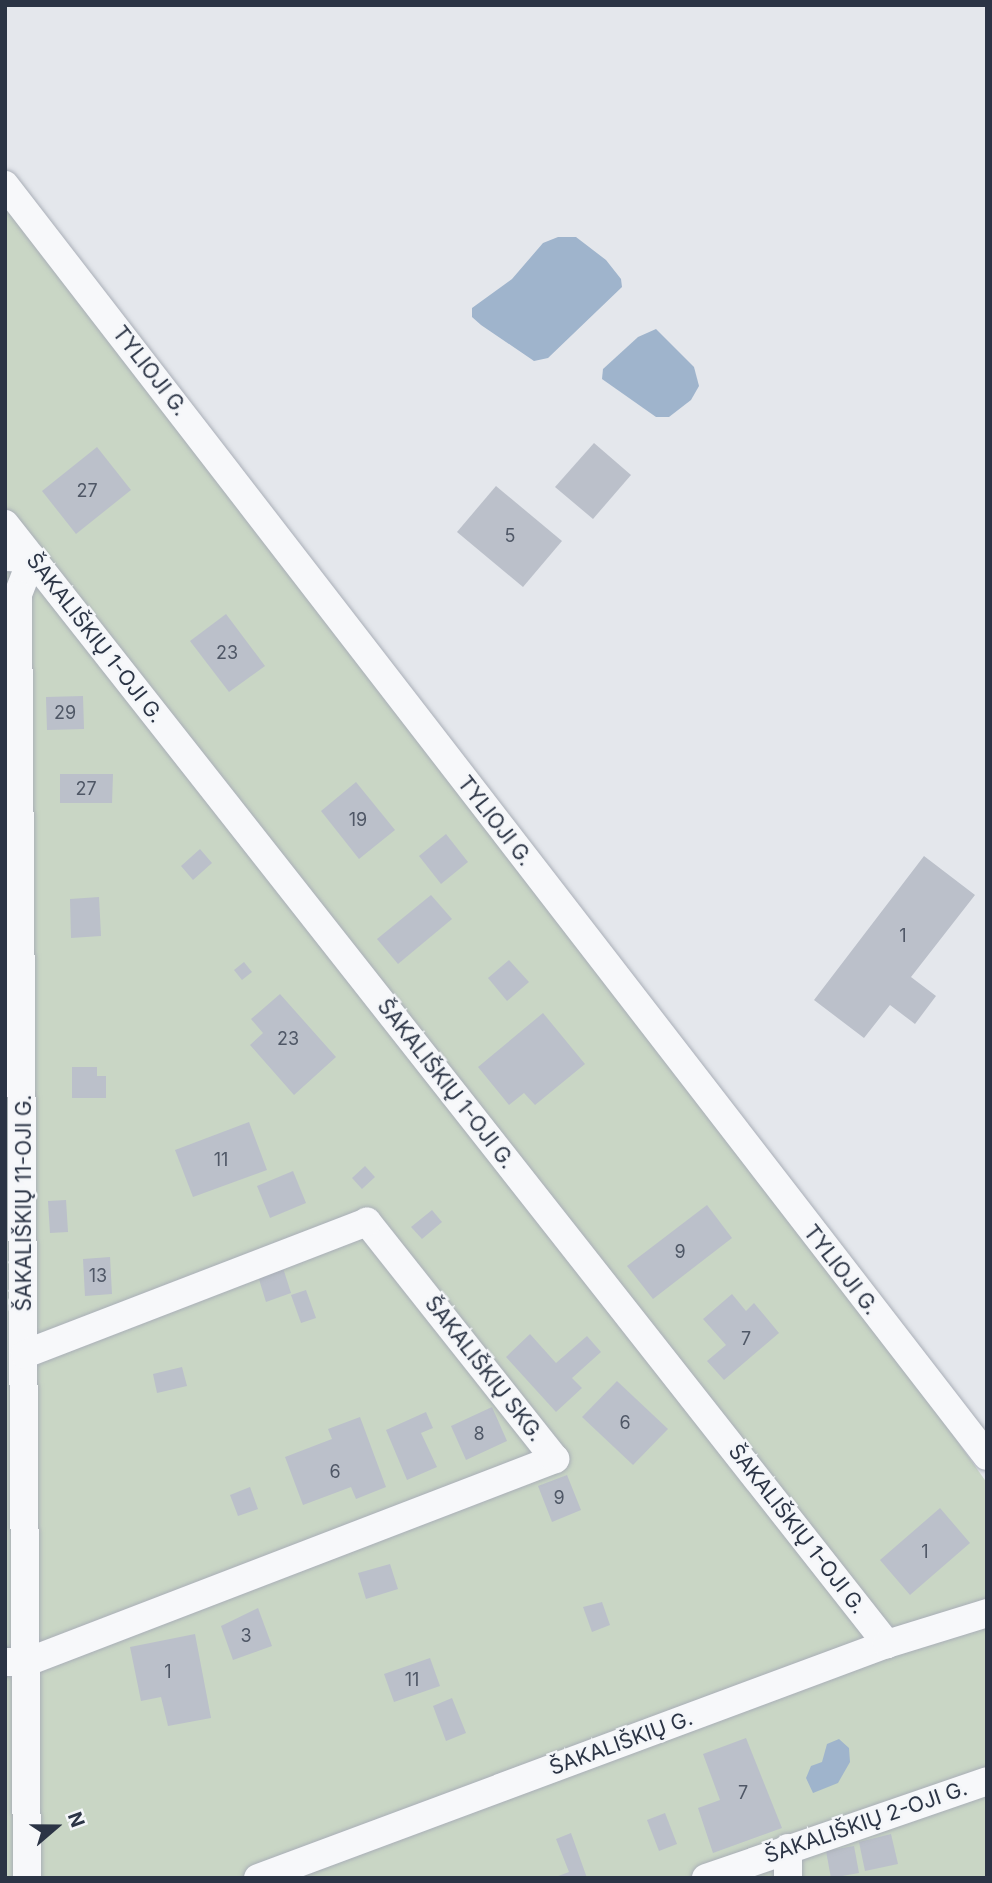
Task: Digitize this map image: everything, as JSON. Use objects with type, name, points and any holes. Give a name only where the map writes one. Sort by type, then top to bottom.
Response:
[{"type":"street","name":"TYLIOJI G.","points":[[5,185],[987,1456]]},
{"type":"street","name":"ŠAKALIŠKIŲ 1-OJI G.","points":[[5,524],[19,557],[887,1644]]},
{"type":"street","name":"ŠAKALIŠKIŲ 11-OJI G.","points":[[19,557],[14,827],[15,1101],[25,1353],[15,1389],[16,1662],[27,1878]]},
{"type":"street","name":"ŠAKALIŠKIŲ SKG.","points":[[16,1662],[555,1459],[367,1222],[25,1353]]},
{"type":"street","name":"ŠAKALIŠKIŲ G.","points":[[258,1878],[887,1644],[987,1613]]},
{"type":"street","name":"ŠAKALIŠKIŲ 2-OJI G.","points":[[706,1878],[987,1781]]},
{"type":"street","points":[[788,1848],[788,1878]]},
{"type":"green space","points":[[5,185],[795,1211],[987,1483],[987,1878],[5,1878]]},
{"type":"water","points":[[558,237],[576,237],[606,260],[621,279],[622,287],[548,358],[534,361],[481,325],[472,317],[472,308],[512,279],[543,243]]},
{"type":"water","points":[[656,329],[694,367],[699,386],[691,400],[669,417],[656,417],[602,379],[603,369],[638,337]]},
{"type":"water","points":[[839,1739],[849,1748],[850,1762],[838,1783],[813,1793],[806,1778],[811,1766],[822,1762],[827,1744]]},
{"type":"building","points":[[594,443],[631,475],[593,519],[555,487]]},
{"type":"building","points":[[97,447],[131,490],[76,534],[42,491]]},
{"type":"building","points":[[496,486],[562,541],[523,587],[457,532]]},
{"type":"building","points":[[226,614],[265,666],[229,692],[190,641]]},
{"type":"building","points":[[83,696],[84,729],[47,730],[46,697]]},
{"type":"building","points":[[60,774],[113,774],[112,803],[60,803]]},
{"type":"building","points":[[356,782],[395,830],[359,859],[321,811]]},
{"type":"building","points":[[446,834],[468,862],[441,884],[419,856]]},
{"type":"building","points":[[200,849],[212,863],[193,880],[181,866]]},
{"type":"building","points":[[924,856],[975,895],[911,977],[936,996],[915,1024],[890,1005],[864,1038],[814,1000]]},
{"type":"building","points":[[431,895],[452,919],[398,964],[377,939]]},
{"type":"building","points":[[99,897],[101,936],[71,938],[70,899]]},
{"type":"building","points":[[509,960],[529,982],[507,1001],[488,978]]},
{"type":"building","points":[[244,962],[252,972],[242,980],[234,970]]},
{"type":"building","points":[[280,994],[336,1057],[294,1095],[250,1045],[263,1033],[251,1019]]},
{"type":"building","points":[[543,1013],[585,1064],[535,1105],[524,1093],[509,1105],[478,1067]]},
{"type":"building","points":[[72,1067],[97,1067],[97,1076],[106,1076],[106,1098],[72,1098]]},
{"type":"building","points":[[249,1122],[267,1170],[193,1197],[175,1150]]},
{"type":"building","points":[[365,1166],[375,1177],[362,1189],[352,1178]]},
{"type":"building","points":[[293,1171],[306,1203],[270,1218],[257,1186]]},
{"type":"building","points":[[66,1200],[68,1232],[50,1233],[48,1201]]},
{"type":"building","points":[[707,1205],[732,1238],[653,1299],[627,1266]]},
{"type":"building","points":[[432,1210],[442,1222],[422,1239],[411,1227]]},
{"type":"building","points":[[110,1257],[112,1294],[85,1296],[83,1259]]},
{"type":"building","points":[[283,1268],[291,1293],[266,1302],[258,1276]]},
{"type":"building","points":[[306,1290],[316,1318],[301,1323],[291,1295]]},
{"type":"building","points":[[732,1294],[746,1311],[754,1303],[779,1333],[724,1380],[707,1361],[726,1345],[703,1319]]},
{"type":"building","points":[[530,1334],[556,1363],[587,1336],[601,1352],[572,1378],[582,1388],[556,1412],[506,1357]]},
{"type":"building","points":[[182,1367],[187,1386],[157,1393],[153,1374]]},
{"type":"building","points":[[617,1381],[668,1429],[633,1465],[582,1417]]},
{"type":"building","points":[[492,1407],[507,1441],[466,1460],[451,1426]]},
{"type":"building","points":[[426,1412],[433,1428],[421,1433],[437,1467],[407,1480],[386,1430]]},
{"type":"building","points":[[360,1417],[386,1487],[356,1499],[351,1487],[303,1505],[285,1457],[332,1439],[328,1429]]},
{"type":"building","points":[[567,1475],[581,1510],[552,1522],[538,1486]]},
{"type":"building","points":[[250,1487],[258,1509],[238,1516],[230,1495]]},
{"type":"building","points":[[940,1508],[970,1543],[910,1595],[880,1560]]},
{"type":"building","points":[[390,1564],[398,1589],[366,1599],[358,1573]]},
{"type":"building","points":[[602,1602],[610,1625],[592,1632],[583,1607]]},
{"type":"building","points":[[258,1608],[272,1646],[233,1660],[221,1626]]},
{"type":"building","points":[[195,1634],[211,1718],[168,1726],[161,1697],[141,1701],[130,1647]]},
{"type":"building","points":[[430,1658],[440,1686],[394,1702],[384,1674]]},
{"type":"building","points":[[452,1698],[466,1733],[446,1741],[433,1706]]},
{"type":"building","points":[[746,1738],[782,1828],[713,1853],[698,1808],[720,1800],[703,1754]]},
{"type":"building","points":[[665,1813],[677,1844],[659,1851],[647,1820]]},
{"type":"building","points":[[571,1833],[587,1878],[553,1878],[569,1872],[556,1839]]},
{"type":"building","points":[[891,1834],[898,1864],[865,1871],[859,1842]]},
{"type":"building","points":[[854,1846],[859,1873],[831,1878],[826,1851]]}]
